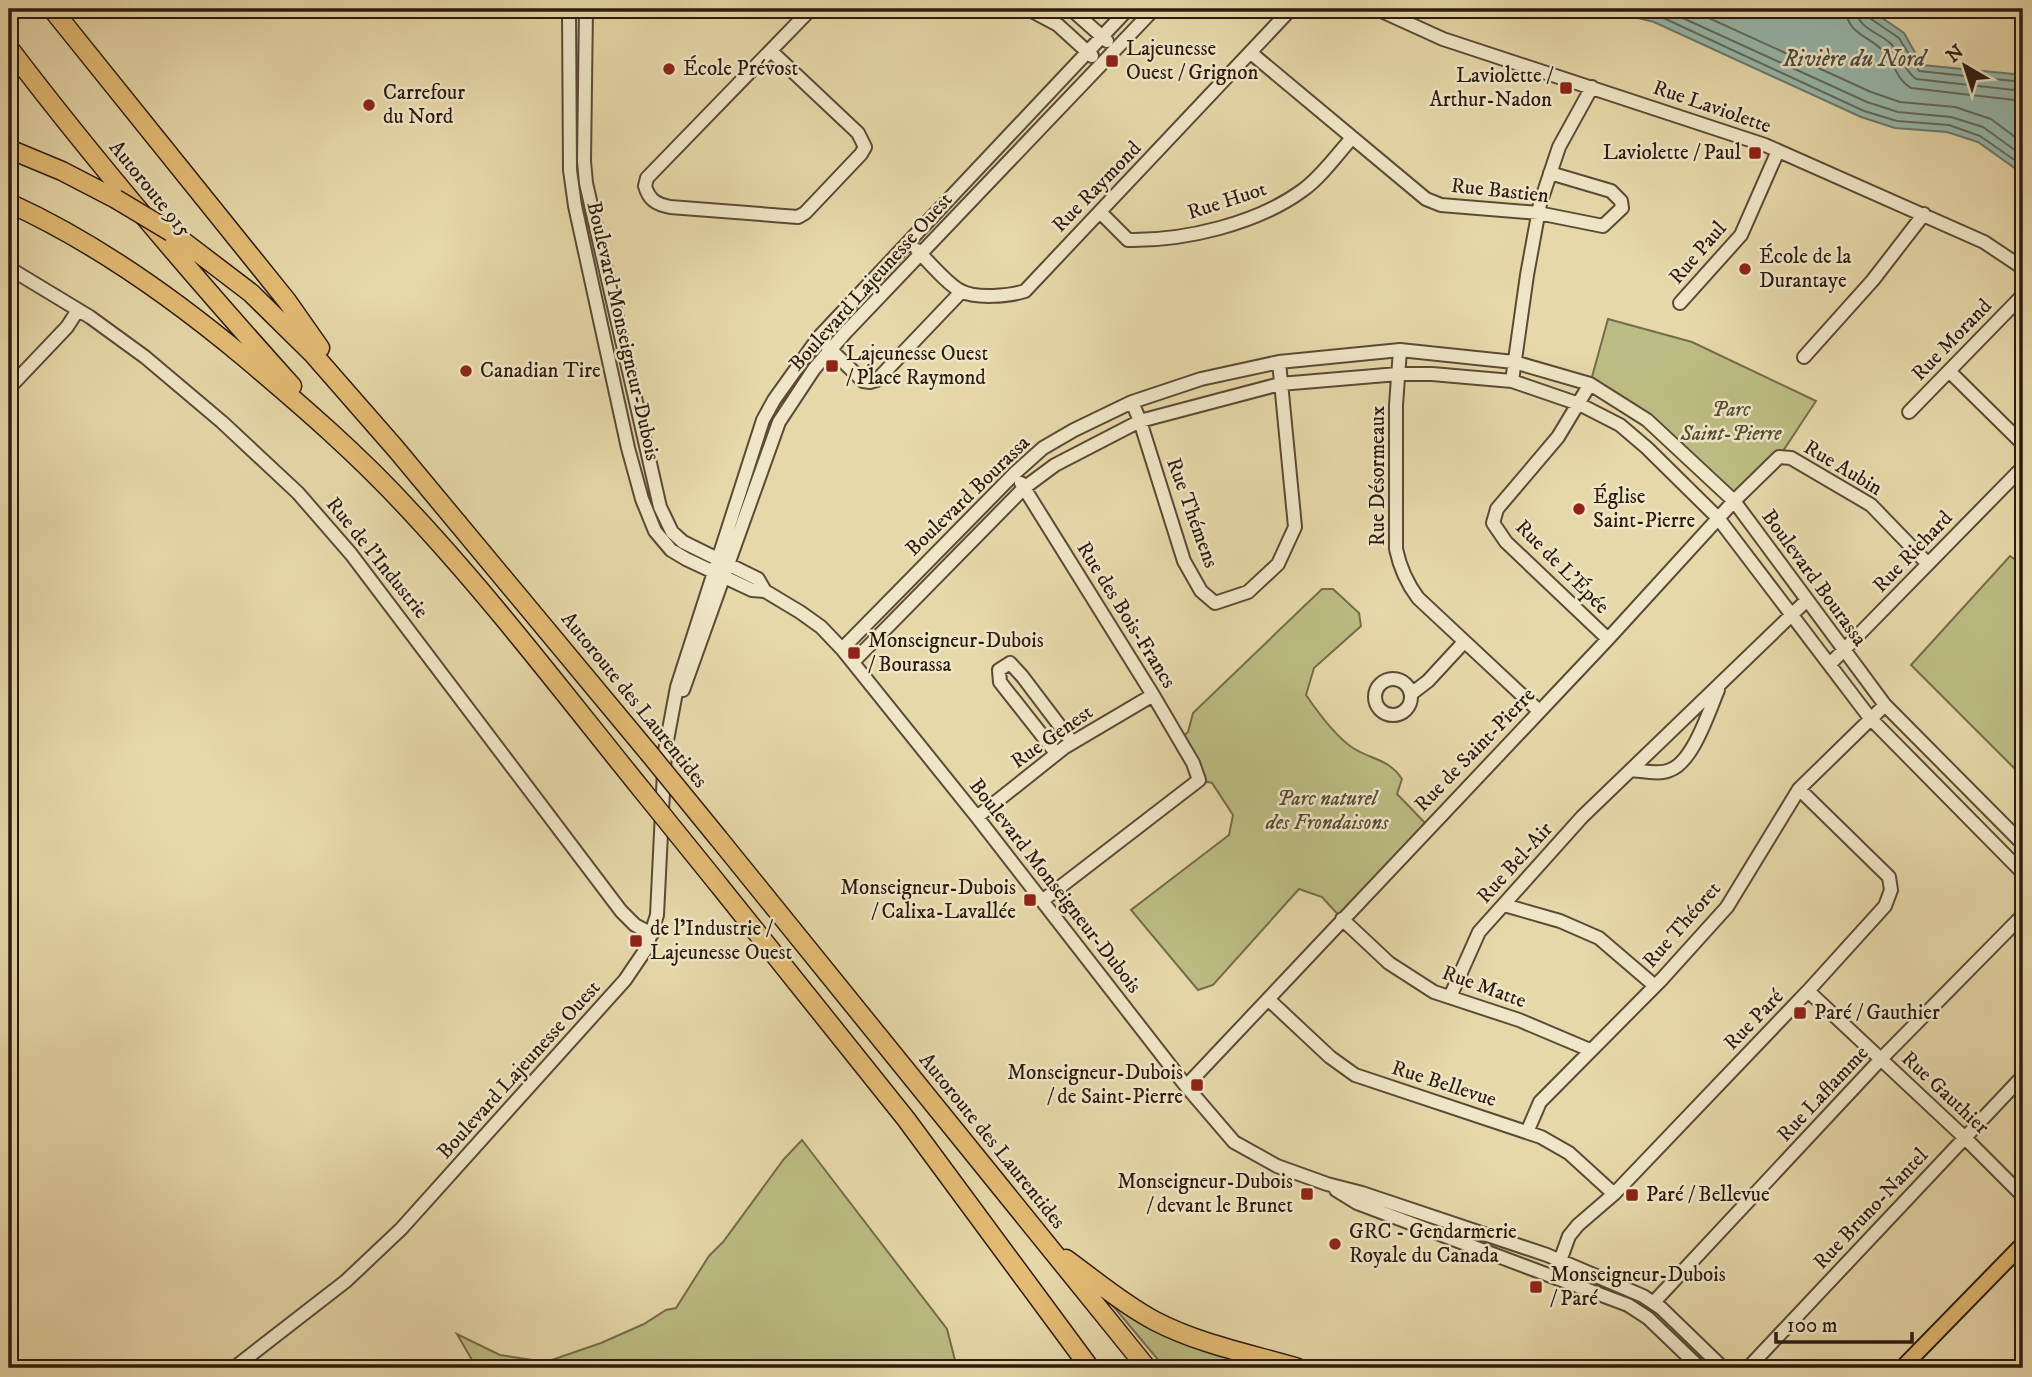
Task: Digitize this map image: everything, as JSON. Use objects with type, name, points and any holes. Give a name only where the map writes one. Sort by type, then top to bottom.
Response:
[{"type":"highway","name":"Autoroute 915","points":[[52,9],[288,301],[357,403]]},
{"type":"highway","name":"Autoroute 915","points":[[9,48],[204,289],[336,435]]},
{"type":"highway","name":"Autoroute des Laurentides","points":[[9,149],[116,198],[171,232],[230,276],[276,316],[357,403],[648,752],[1147,1368]]},
{"type":"highway","points":[[9,203],[84,242],[145,281],[228,344],[336,435],[410,510],[642,790],[899,1110],[1090,1368]]},
{"type":"highway","points":[[1044,1242],[1125,1303],[1163,1325],[1212,1343],[1298,1368]]},
{"type":"highway","points":[[1056,1321],[1075,1368]]},
{"type":"main road","points":[[1905,1367],[2023,1244]]},
{"type":"street","name":"Boulevard Monseigneur-Dubois","points":[[569,9],[570,170],[577,217],[628,448],[642,499],[655,531],[671,550],[721,569],[758,579],[765,591],[821,627],[853,662],[977,817],[1186,1086],[1225,1133],[1245,1150],[1277,1166],[1327,1184],[1424,1213],[1560,1261],[1654,1302],[1723,1368]]},
{"type":"street","name":"Boulevard Monseigneur-Dubois","points":[[586,9],[586,183],[660,507],[665,521],[683,542],[721,569]]},
{"type":"street","points":[[771,51],[858,133],[865,146],[861,154],[805,213],[798,217],[658,205],[646,193],[647,178],[811,9]]},
{"type":"street","points":[[1028,9],[1058,25],[1100,63]]},
{"type":"street","points":[[1071,9],[1115,48]]},
{"type":"street","name":"Boulevard Lajeunesse Ouest","points":[[234,1368],[346,1281],[401,1229],[639,962],[652,934],[659,904],[665,751],[672,713],[694,664],[763,420],[819,337],[1128,9]]},
{"type":"street","name":"Boulevard Lajeunesse Ouest","points":[[721,569],[779,422],[791,401],[830,349],[1154,9]]},
{"type":"street","name":"Rue Raymond","points":[[961,292],[998,297],[1025,291],[1291,9]]},
{"type":"street","name":"Rue Laviolette","points":[[1377,9],[1443,39],[1778,151],[1984,242],[2023,268]]},
{"type":"street","name":"Rue Bastien","points":[[1251,54],[1426,200],[1441,205],[1538,213],[1603,226],[1622,208],[1617,195],[1611,191],[1550,173]]},
{"type":"street","points":[[1512,382],[1538,213],[1559,147],[1592,87]]},
{"type":"street","name":"Rue Huot","points":[[1100,212],[1128,240],[1196,233],[1219,227],[1265,213],[1304,189],[1351,139]]},
{"type":"street","name":"Rue Paul","points":[[1680,303],[1741,235],[1778,151]]},
{"type":"street","points":[[1804,357],[1873,280],[1924,214]]},
{"type":"street","points":[[819,337],[863,381],[877,380],[961,292],[908,242]]},
{"type":"street","name":"Rue de l'Industrie","points":[[9,268],[123,340],[166,374],[222,422],[314,510],[363,569],[621,911],[635,925],[652,934]]},
{"type":"street","name":"Rue Morand","points":[[1909,412],[2023,295]]},
{"type":"street","points":[[9,388],[67,327],[78,310]]},
{"type":"street","name":"Boulevard Bourassa","points":[[842,649],[1015,473],[1043,448],[1132,402],[1201,379],[1279,362],[1400,350],[1514,362],[1590,384],[1647,420],[1734,501],[1885,705],[2023,844]]},
{"type":"street","name":"Rue Désormeaux","points":[[1400,350],[1396,549],[1401,570],[1418,598],[1539,711]]},
{"type":"street","name":"Rue Thémens","points":[[1132,402],[1184,562],[1200,591],[1215,603],[1248,592],[1278,564],[1295,527],[1279,362]]},
{"type":"street","points":[[1950,371],[2023,444]]},
{"type":"street","name":"Boulevard Bourassa","points":[[853,662],[1024,488],[1055,465],[1140,421],[1280,384],[1398,374],[1432,374],[1512,382],[1579,404],[1620,425],[1647,448],[1718,518],[1871,719],[2023,873]]},
{"type":"street","name":"Rue de L'Épée","points":[[1590,384],[1558,437],[1497,509],[1493,523],[1506,542],[1608,639]]},
{"type":"street","points":[[1647,448],[1661,433]]},
{"type":"street","name":"Rue Aubin","points":[[1734,501],[1779,457],[1791,458],[1871,505],[1928,564]]},
{"type":"street","name":"Rue Richard","points":[[1830,664],[2023,467]]},
{"type":"street","name":"Rue des Bois-Francs","points":[[1015,473],[1194,763],[1199,780],[1042,901]]},
{"type":"street","name":"Rue de Saint-Pierre","points":[[1186,1086],[1608,639],[1734,501]]},
{"type":"street","name":"Rue Bel-Air","points":[[1450,998],[1479,932],[1582,817],[1808,600]]},
{"type":"street","points":[[1411,694],[1428,681],[1464,642]]},
{"type":"street","points":[[1056,753],[1000,682],[999,670],[1010,663],[1072,742]]},
{"type":"street","name":"Rue Bel-Air","points":[[1631,770],[1670,771],[1683,762],[1706,720],[1719,686]]},
{"type":"street","name":"Rue Genest","points":[[977,817],[1056,753],[1153,695]]},
{"type":"street","name":"Rue Théoret","points":[[1527,1132],[1540,1101],[1655,986],[1727,907],[1799,789],[1885,705]]},
{"type":"street","points":[[1917,765],[1931,751]]},
{"type":"street","name":"Rue Paré","points":[[1560,1261],[1574,1230],[1614,1194],[1808,991],[1885,906],[1891,890],[1889,877],[1799,789]]},
{"type":"street","points":[[1504,905],[1560,921],[1599,938],[1655,986]]},
{"type":"street","name":"Rue Laflamme","points":[[1654,1302],[1881,1059],[2023,915]]},
{"type":"street","name":"Rue Matte","points":[[1342,919],[1390,963],[1434,992],[1518,1020],[1590,1049]]},
{"type":"street","name":"Rue Gauthier","points":[[1808,991],[2023,1196]]},
{"type":"street","name":"Rue Bellevue","points":[[1268,999],[1330,1057],[1355,1075],[1541,1137],[1569,1153],[1614,1194]]},
{"type":"street","name":"Rue Bruno-Nantel","points":[[1748,1368],[2023,1076]]},
{"type":"street","name":"Boulevard Monseigneur-Dubois","points":[[1327,1184],[1357,1203],[1635,1308],[1700,1368]]},
{"type":"street","points":[[1560,1261],[1564,1279]]},
{"type":"green space","name":"Parc Saint-Pierre","points":[[1608,319],[1692,342],[1816,401],[1779,457],[1734,501],[1647,420],[1590,384]]},
{"type":"green space","points":[[2010,556],[2023,565],[2023,777],[1911,665]]},
{"type":"green space","name":"Parc naturel des Frondaisons","points":[[1322,589],[1333,589],[1359,613],[1361,626],[1314,668],[1306,695],[1327,723],[1347,743],[1397,772],[1402,779],[1397,794],[1429,827],[1342,919],[1322,897],[1299,889],[1213,985],[1198,990],[1131,910],[1229,835],[1233,815],[1212,783],[1199,780],[1179,740],[1188,732],[1193,713]]},
{"type":"green space","points":[[802,1140],[947,1329],[957,1368],[462,1368],[472,1360],[457,1334],[500,1355],[546,1362],[601,1343],[644,1324],[666,1310],[676,1308],[709,1256],[723,1242],[784,1159]]},
{"type":"green space","points":[[1103,1294],[1277,1368],[1165,1368]]},
{"type":"water","name":"Rivière du Nord","points":[[1602,9],[1869,9],[1904,33],[1922,65],[2023,75],[2023,174],[1978,142],[1947,132],[1895,128],[1861,117],[1654,22]]},
{"type":"place","name":"Lajeunesse Ouest / Grignon","points":[[1112,61]]},
{"type":"place","name":"École Prévost","points":[[669,69]]},
{"type":"place","name":"Laviolette / Arthur-Nadon","points":[[1566,88]]},
{"type":"place","name":"Carrefour du Nord","points":[[369,105]]},
{"type":"place","name":"Laviolette / Paul","points":[[1755,153]]},
{"type":"place","name":"École de la Durantaye","points":[[1745,269]]},
{"type":"place","name":"Lajeunesse Ouest / Place Raymond","points":[[832,366]]},
{"type":"place","name":"Canadian Tire","points":[[466,371]]},
{"type":"place","name":"Église Saint-Pierre","points":[[1579,509]]},
{"type":"place","name":"Monseigneur-Dubois / Bourassa","points":[[854,653]]},
{"type":"place","name":"Monseigneur-Dubois / Calixa-Lavallée","points":[[1030,900]]},
{"type":"place","name":"de l'Industrie / Lajeunesse Ouest","points":[[636,941]]},
{"type":"place","name":"Paré / Gauthier","points":[[1800,1013]]},
{"type":"place","name":"Monseigneur-Dubois / de Saint-Pierre","points":[[1197,1085]]},
{"type":"place","name":"Monseigneur-Dubois / devant le Brunet","points":[[1307,1194]]},
{"type":"place","name":"Paré / Bellevue","points":[[1632,1195]]},
{"type":"place","name":"GRC - Gendarmerie Royale du Canada","points":[[1335,1244]]},
{"type":"place","name":"Monseigneur-Dubois / Paré","points":[[1536,1287]]}]
